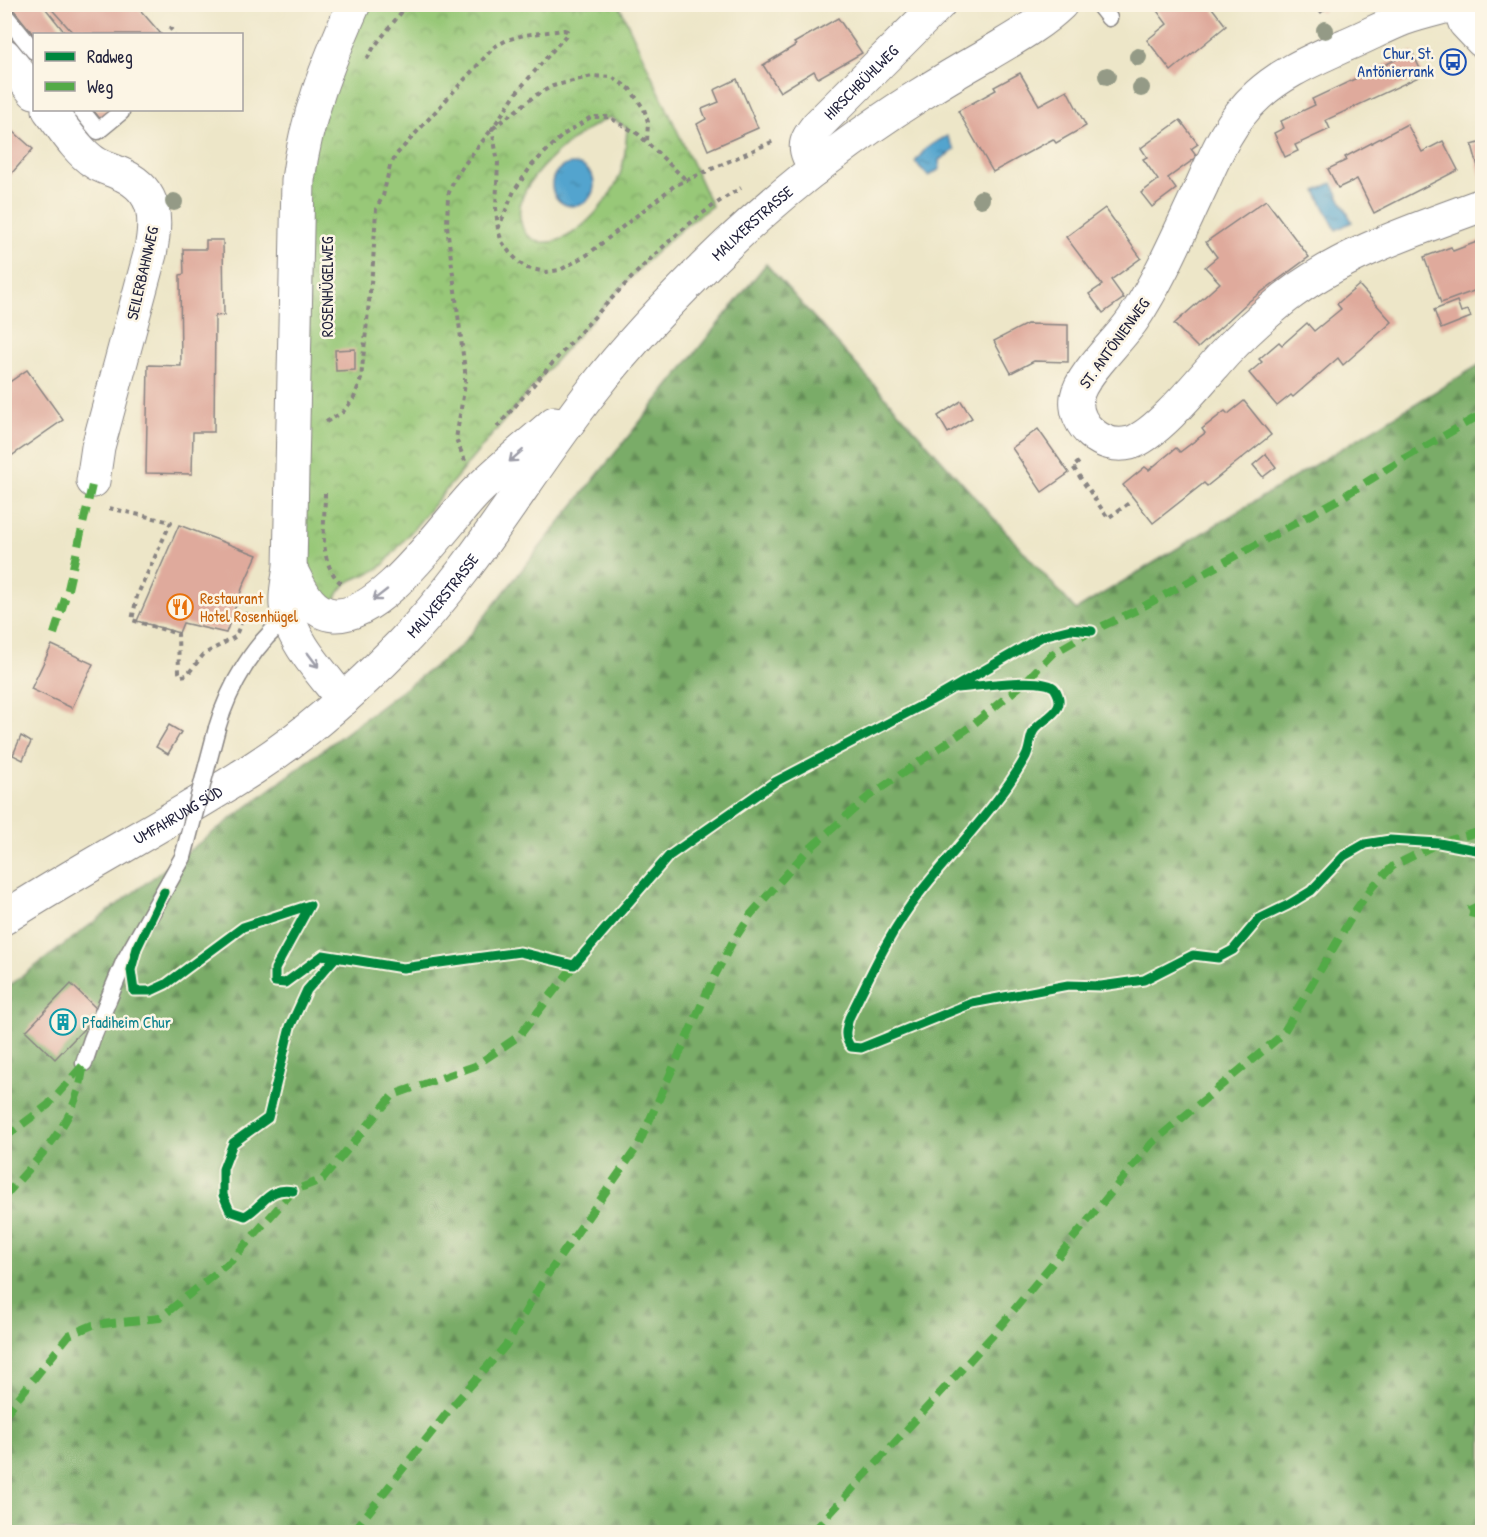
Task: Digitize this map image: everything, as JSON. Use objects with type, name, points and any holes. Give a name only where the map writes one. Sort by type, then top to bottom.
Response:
[{"type":"main road","points":[[354,4],[331,55],[312,107],[305,133],[298,180],[290,568],[286,594],[299,609],[336,615],[353,612],[378,597],[406,572],[477,491],[592,391]]},
{"type":"main road","name":"HIRSCHBÜHLWEG","points":[[815,169],[805,150],[806,140],[817,126],[939,4]]},
{"type":"main road","name":"MALIXERSTRASSE","points":[[343,700],[401,643],[448,592],[592,391],[634,340],[693,278],[815,169],[913,99],[1034,27],[1061,4]]},
{"type":"main road","points":[[1457,4],[1465,23],[1482,41]]},
{"type":"main road","name":"ST. ANTÖNIENWEG","points":[[1457,4],[1405,19],[1303,64],[1272,83],[1243,110],[1221,142],[1154,287],[1126,330],[1080,386],[1077,399],[1082,421],[1089,431],[1107,443],[1129,443],[1139,439],[1162,420],[1248,330],[1301,287],[1349,259],[1400,236],[1482,205]]},
{"type":"main road","points":[[4,55],[33,91]]},
{"type":"main road","name":"SEILERBAHNWEG","points":[[50,111],[89,159],[99,166],[129,177],[139,185],[149,198],[154,215],[150,254],[98,447],[96,493]]},
{"type":"main road","points":[[299,609],[294,631],[303,647],[343,700]]},
{"type":"main road","name":"UMFAHRUNG SÜD","points":[[4,918],[47,890],[256,767],[343,700]]},
{"type":"lane","points":[[1098,4],[1109,18]]},
{"type":"lane","points":[[4,14],[33,50]]},
{"type":"lane","points":[[82,111],[98,131],[122,112]]},
{"type":"lane","points":[[84,1063],[124,962],[183,856],[226,702],[241,672],[260,646],[299,609]]},
{"type":"path","points":[[363,66],[374,46],[408,4]]},
{"type":"path","points":[[169,27],[174,33]]},
{"type":"path","points":[[326,422],[343,412],[354,398],[361,379],[376,209],[383,196],[393,160],[494,47],[524,35],[566,30],[567,34],[516,93],[456,177],[447,203],[447,226],[465,371],[456,439],[467,464],[474,455]]},
{"type":"path","points":[[492,129],[536,95],[553,86],[592,76],[607,76],[630,89],[640,103],[648,122],[647,142]]},
{"type":"path","points":[[498,230],[514,191],[532,165],[563,135],[582,121],[598,115],[609,117],[638,134],[685,179]]},
{"type":"path","points":[[492,129],[498,162],[496,208],[498,230],[502,242],[510,254],[527,268],[546,272],[560,270],[587,255],[662,193],[685,179],[761,147]]},
{"type":"path","points":[[497,428],[556,359],[637,272],[704,212],[749,183]]},
{"type":"path","points":[[326,411],[326,429]]},
{"type":"path","points":[[1079,476],[1108,518],[1129,503]]},
{"type":"path","points":[[326,486],[325,555],[336,579],[344,586]]},
{"type":"path","points":[[96,493],[171,522],[137,596],[132,620],[178,634],[181,676],[187,675],[204,654],[235,637],[245,614],[253,616]]},
{"type":"green space","points":[[354,5],[619,5],[712,206],[678,232],[616,293],[535,384],[384,564],[346,584],[338,594],[329,614],[305,598],[297,205]],"holes":[[[610,117],[627,128],[626,147],[619,177],[614,188],[595,213],[570,235],[556,241],[543,242],[528,236],[521,224],[520,207],[525,191],[535,175],[565,146],[596,124]]]},
{"type":"green space","points":[[766,264],[1076,610],[1482,363],[1482,1532],[5,1532],[5,989],[461,646]]},
{"type":"water","points":[[947,136],[955,150],[939,160],[940,169],[928,176],[915,162],[927,147]]},
{"type":"water","points":[[573,164],[588,170],[594,185],[588,200],[573,206],[558,200],[552,185],[558,170]]},
{"type":"water","points":[[1332,183],[1352,222],[1336,230],[1316,191]]},
{"type":"building","points":[[9,4],[42,4],[65,33],[33,34]]},
{"type":"building","points":[[47,4],[135,4],[160,33],[73,33]]},
{"type":"building","points":[[1152,4],[1209,4],[1226,26],[1171,71],[1147,40],[1167,24]]},
{"type":"building","points":[[1314,4],[1331,4],[1321,13]]},
{"type":"building","points":[[838,18],[862,53],[818,78],[814,71],[780,92],[763,65],[796,45],[794,43]]},
{"type":"building","points":[[1412,52],[1423,75],[1326,120],[1330,129],[1295,145],[1298,151],[1285,157],[1274,133],[1284,128],[1281,121],[1315,105],[1312,99]]},
{"type":"building","points":[[1020,73],[1039,105],[1067,90],[1086,126],[1056,143],[1053,139],[993,172],[958,111],[996,90],[994,87]]},
{"type":"building","points":[[737,79],[758,128],[708,150],[697,124],[706,119],[702,109],[719,102],[714,90]]},
{"type":"building","points":[[94,111],[116,111],[102,121]]},
{"type":"building","points":[[1180,120],[1198,144],[1191,149],[1197,157],[1168,178],[1176,189],[1152,207],[1141,193],[1158,180],[1143,159],[1147,157],[1141,148]]},
{"type":"building","points":[[4,123],[33,149],[4,182]]},
{"type":"building","points":[[1407,124],[1422,152],[1443,141],[1458,170],[1374,213],[1357,179],[1338,188],[1328,169],[1347,160],[1345,157]]},
{"type":"building","points":[[1482,142],[1482,181],[1472,145]]},
{"type":"building","points":[[1266,200],[1309,257],[1248,302],[1198,348],[1174,324],[1220,283],[1205,267],[1217,257],[1206,242]]},
{"type":"building","points":[[1105,208],[1141,258],[1111,280],[1124,298],[1103,313],[1089,294],[1102,285],[1066,237]]},
{"type":"building","points":[[206,240],[223,240],[224,315],[215,316],[214,432],[193,432],[192,474],[146,473],[148,365],[181,366],[180,275],[184,274],[183,249],[206,249]]},
{"type":"building","points":[[1482,240],[1482,288],[1441,303],[1424,257],[1451,247],[1453,251]]},
{"type":"building","points":[[1359,285],[1392,322],[1343,365],[1338,358],[1293,397],[1291,395],[1277,406],[1249,373],[1262,362],[1259,359],[1279,342],[1282,345],[1307,323],[1314,331],[1341,309],[1337,304]]},
{"type":"building","points":[[1457,301],[1461,312],[1468,310],[1471,317],[1441,329],[1434,310]]},
{"type":"building","points":[[1027,324],[1068,325],[1068,362],[1034,361],[1011,373],[994,341]]},
{"type":"building","points":[[355,349],[355,370],[336,371],[335,350]]},
{"type":"building","points":[[27,370],[63,420],[4,461],[4,386]]},
{"type":"building","points":[[961,401],[972,418],[948,433],[938,416]]},
{"type":"building","points":[[1244,401],[1271,435],[1207,486],[1204,483],[1153,523],[1123,485],[1145,467],[1149,470],[1176,448],[1180,452],[1205,433],[1202,429],[1225,411],[1228,414]]},
{"type":"building","points":[[1038,429],[1069,473],[1042,492],[1012,448]]},
{"type":"building","points":[[1266,454],[1276,467],[1263,477],[1253,465]]},
{"type":"building","points":[[179,525],[257,555],[226,633],[183,623],[179,633],[137,621]]},
{"type":"building","points":[[52,645],[93,664],[72,708],[31,689]]},
{"type":"building","points":[[169,725],[181,732],[168,754],[156,747]]},
{"type":"building","points":[[21,736],[31,742],[23,760],[13,755]]},
{"type":"building","name":"Pfadiheim Chur","points":[[71,984],[100,1012],[55,1059],[26,1031]]},
{"type":"marked path","points":[[353,1532],[450,1409],[506,1345],[543,1281],[638,1146],[712,981],[732,943],[751,914],[806,852],[868,797],[970,727],[1025,682],[1052,654],[1341,498],[1482,414]]},
{"type":"marked path","points":[[54,634],[68,589],[93,481]]},
{"type":"marked path","points":[[813,1532],[994,1334],[1152,1143],[1282,1035],[1357,908],[1373,886],[1393,866],[1439,843],[1482,831]]},
{"type":"marked path","points":[[1482,904],[1465,912],[1482,916]]},
{"type":"marked path","points":[[4,1416],[69,1335],[93,1325],[160,1318],[231,1261],[293,1191],[323,1179],[393,1095],[475,1066],[519,1036],[576,963]]},
{"type":"marked path","points":[[4,1197],[46,1149],[64,1123],[78,1091],[84,1063]]},
{"type":"marked path","points":[[4,1138],[48,1105],[83,1065]]},
{"type":"cycle path","points":[[164,892],[137,948],[131,970],[134,991],[151,991],[166,984],[243,927],[310,905],[275,969],[275,982],[285,983],[323,955],[403,968],[520,952],[574,965],[669,856],[775,782],[936,698],[1043,636],[1071,629],[1092,631]]},
{"type":"cycle path","points":[[957,688],[1024,682],[1038,683],[1055,689],[1059,697],[1059,704],[1033,732],[1027,755],[1014,777],[932,877],[899,923],[849,1018],[846,1036],[851,1047],[861,1048],[972,1003],[1068,985],[1101,986],[1144,980],[1193,955],[1218,958],[1233,950],[1259,919],[1311,891],[1344,856],[1365,844],[1390,840],[1439,843],[1482,851]]},
{"type":"cycle path","points":[[293,1191],[285,1190],[272,1194],[245,1216],[230,1211],[223,1195],[223,1169],[233,1143],[268,1118],[290,1027],[307,990],[335,958]]},
{"type":"place","name":"Chur, St. Antönierrank","points":[[1453,62]]},
{"type":"place","name":"Restaurant Hotel Rosenhügel","points":[[180,607]]},
{"type":"place","name":"Pfadiheim Chur","points":[[63,1022]]}]
